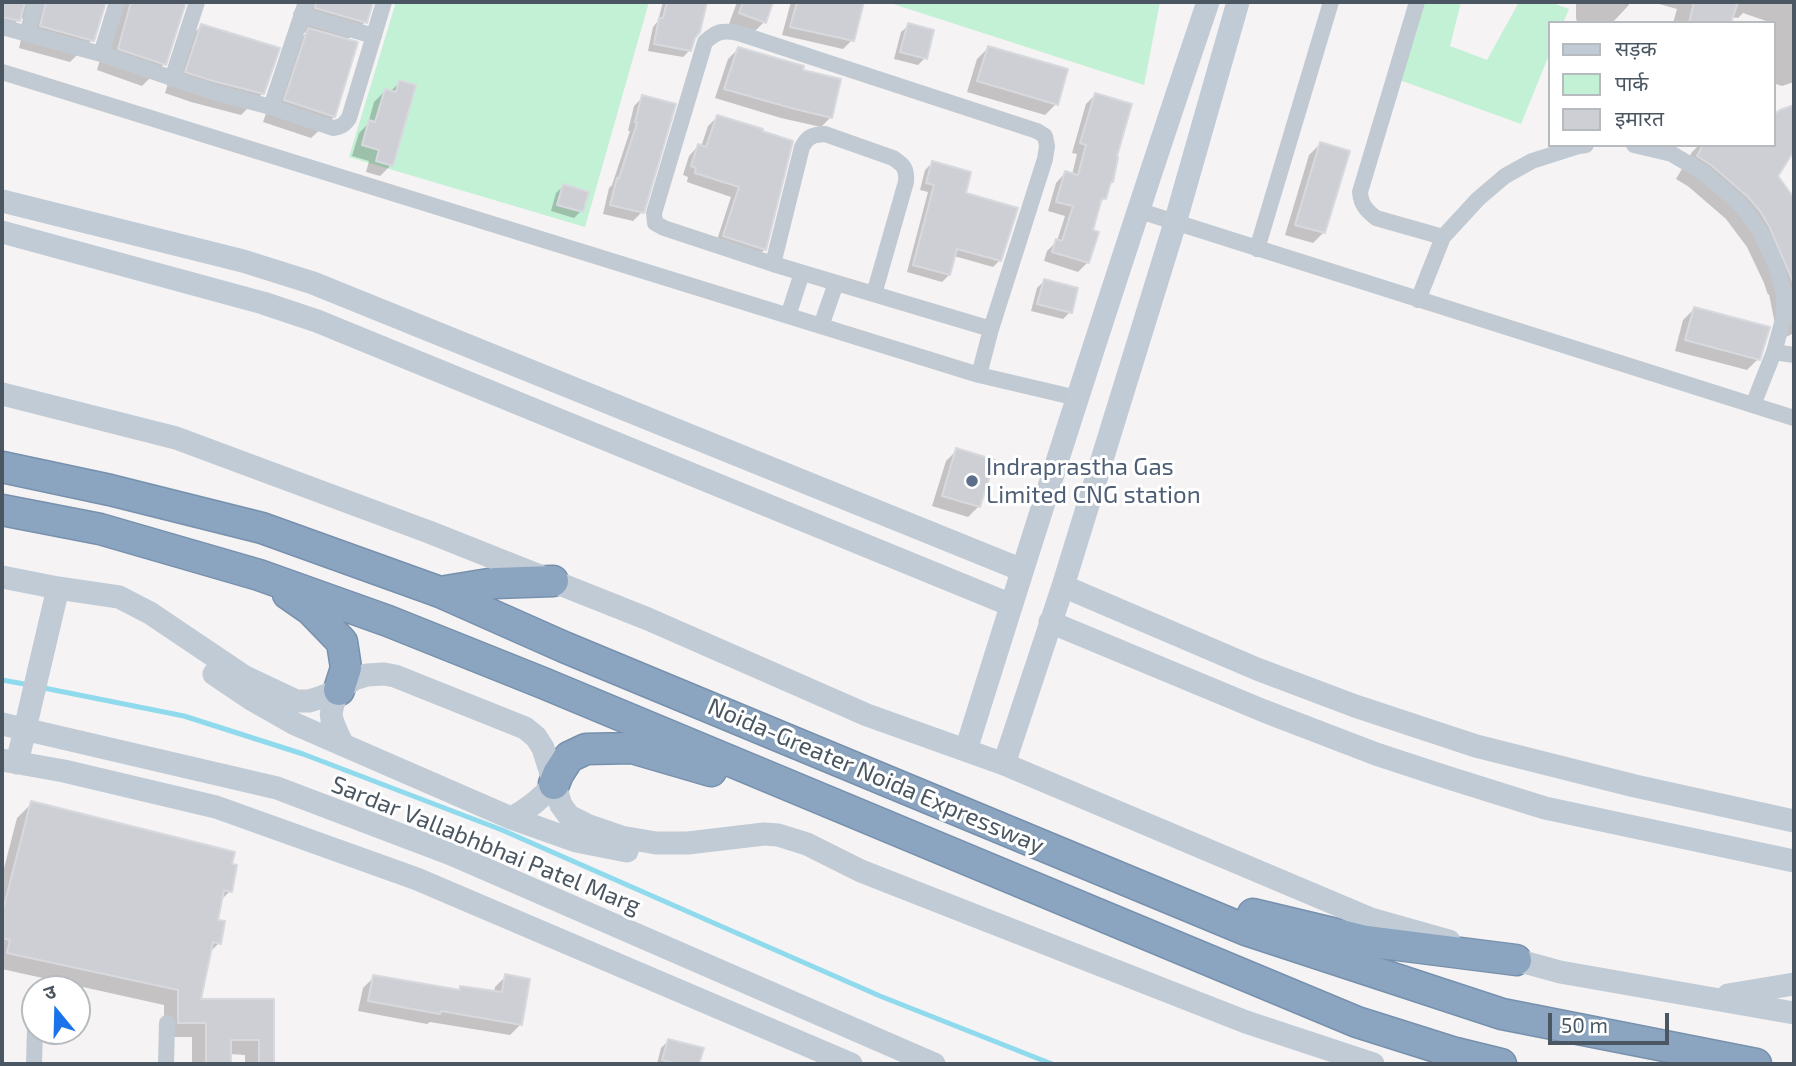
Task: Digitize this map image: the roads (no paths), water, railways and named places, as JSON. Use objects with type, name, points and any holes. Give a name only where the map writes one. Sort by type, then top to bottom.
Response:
[{"type":"highway","name":"Noida-Greater Noida Expressway","points":[[2,467],[110,490],[262,528],[440,592],[564,647],[1246,930],[1502,1014],[1756,1064]]},
{"type":"highway","name":"Noida-Greater Noida Expressway","points":[[2,510],[100,529],[259,575],[388,621],[1357,1022],[1452,1052],[1501,1064]]},
{"type":"highway","points":[[259,575],[312,610],[342,642],[346,668],[339,690]]},
{"type":"highway","points":[[440,592],[495,583],[554,581]]},
{"type":"highway","points":[[554,784],[569,757],[586,749],[632,748],[708,770],[805,792]]},
{"type":"highway","points":[[1144,888],[1366,941],[1516,960]]},
{"type":"street","points":[[27,34],[36,2]]},
{"type":"street","points":[[101,54],[117,2]]},
{"type":"street","points":[[172,79],[197,2]]},
{"type":"street","points":[[2,27],[101,54],[172,79],[271,107],[332,128],[345,124],[349,118],[384,2]]},
{"type":"street","points":[[967,750],[1077,398],[1208,2]]},
{"type":"street","points":[[1004,764],[1063,586],[1175,223],[1238,2]]},
{"type":"street","points":[[1257,249],[1331,2]]},
{"type":"street","points":[[1416,2],[1360,192],[1361,203],[1376,218],[1443,237]]},
{"type":"street","points":[[271,107],[304,8],[374,36]]},
{"type":"street","points":[[979,375],[1045,159],[1045,136],[1037,131],[738,33],[715,33],[705,42],[653,213],[655,223],[664,229],[773,264],[991,329]]},
{"type":"street","points":[[2,72],[979,375],[1077,398]]},
{"type":"street","points":[[773,264],[802,147],[813,135],[825,134],[893,158],[902,163],[907,171],[874,294]]},
{"type":"street","points":[[1418,300],[1443,237],[1478,199],[1505,176],[1532,161],[1576,147]]},
{"type":"street","points":[[1642,147],[1672,154],[1704,173],[1741,205],[1760,232],[1776,265],[1784,294],[1784,316],[1774,352],[1753,405]]},
{"type":"street","points":[[2,201],[243,261],[313,282],[1022,570]]},
{"type":"street","points":[[1138,210],[1794,418]]},
{"type":"street","points":[[2,232],[263,303],[317,321],[1011,605]]},
{"type":"street","points":[[788,316],[802,273]]},
{"type":"street","points":[[821,326],[836,283]]},
{"type":"street","points":[[1774,352],[1794,355]]},
{"type":"street","points":[[2,394],[176,438],[429,532],[649,619],[867,715],[1004,764],[1371,919],[1560,972],[1794,1013]]},
{"type":"street","points":[[2,577],[119,597],[150,613],[245,677],[296,701],[309,701],[339,690],[354,678],[384,674],[395,676],[524,729],[536,737],[561,805],[569,816],[589,825],[621,837],[656,843],[778,835],[807,844],[861,871],[1246,1022],[1373,1064]]},
{"type":"street","points":[[1063,586],[1257,669],[1355,706],[1476,746],[1635,786],[1794,821]]},
{"type":"street","points":[[58,588],[27,720],[9,762],[64,771],[216,807],[404,874],[851,1064]]},
{"type":"street","points":[[119,597],[149,629],[251,699],[295,724],[511,818],[576,841],[633,853],[651,855],[772,849],[861,871]]},
{"type":"street","points":[[1050,622],[1264,711],[1376,754],[1446,777],[1545,808],[1794,860]]},
{"type":"street","points":[[339,690],[331,708],[332,720],[343,745]]},
{"type":"street","name":"Sardar Vallabhbhai Patel Marg","points":[[2,724],[27,720],[276,788],[451,854],[934,1064]]},
{"type":"street","points":[[511,818],[539,801],[554,784]]},
{"type":"street","points":[[1707,998],[1794,984]]},
{"type":"street","points":[[166,1064],[167,1023]]},
{"type":"street","points":[[34,1064],[35,1045]]},
{"type":"waterway","points":[[2,680],[30,685]]},
{"type":"waterway","points":[[39,687],[184,716],[303,754],[502,830],[880,996],[1052,1064]]},
{"type":"place","name":"Indraprastha Gas Limited CNG station","points":[[972,481]]}]
